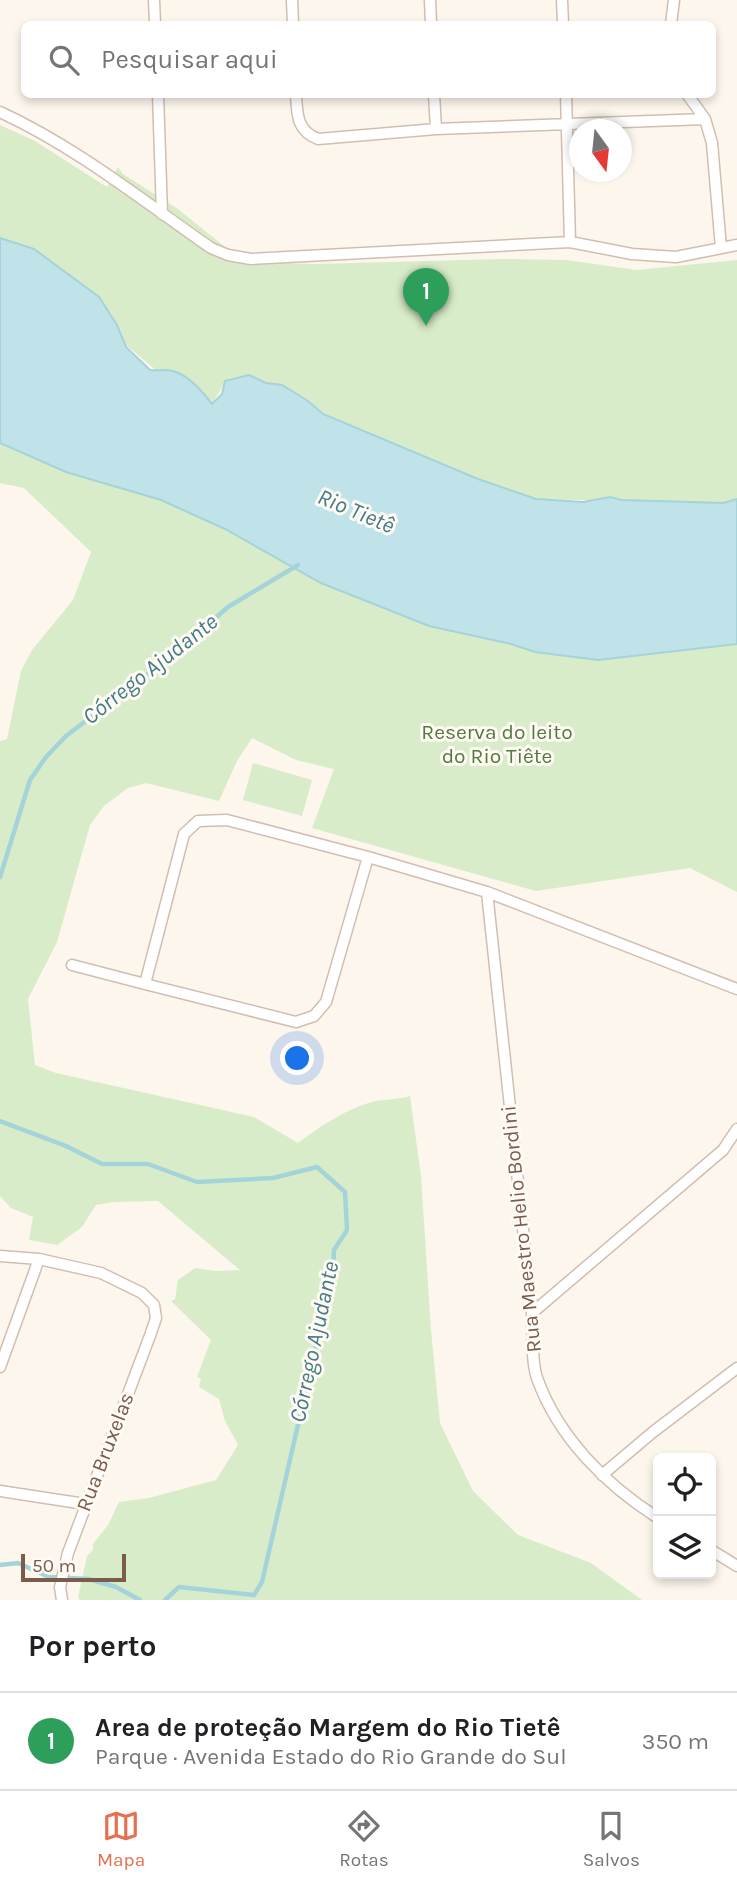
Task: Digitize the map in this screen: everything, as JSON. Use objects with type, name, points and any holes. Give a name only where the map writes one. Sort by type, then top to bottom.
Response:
[{"type":"street","points":[[154,0],[155,21]]},
{"type":"street","points":[[292,0],[293,21]]},
{"type":"street","points":[[430,0],[431,21]]},
{"type":"street","points":[[562,0],[563,21]]},
{"type":"street","points":[[671,21],[674,0]]},
{"type":"street","points":[[158,98],[162,214]]},
{"type":"street","points":[[296,98],[296,112],[307,135],[318,139],[436,129],[705,120]]},
{"type":"street","points":[[434,98],[436,129]]},
{"type":"street","points":[[566,98],[570,242]]},
{"type":"street","points":[[690,98],[705,120],[712,143],[720,248]]},
{"type":"street","points":[[0,112],[41,131],[211,248],[228,255],[251,259],[570,242],[632,254],[676,257],[737,245]]},
{"type":"street","points":[[145,984],[184,834],[198,821],[227,820],[487,892],[737,989]]},
{"type":"street","points":[[72,965],[296,1023],[314,1016],[326,1002],[368,858]]},
{"type":"street","name":"Rua Maestro Helio Bordini","points":[[487,892],[532,1313],[536,1376],[557,1419],[583,1455],[602,1475],[655,1516]]},
{"type":"street","points":[[532,1313],[723,1150],[737,1129]]},
{"type":"street","points":[[0,1256],[38,1259],[13,1337],[0,1367]]},
{"type":"street","name":"Rua Bruxelas","points":[[38,1259],[101,1273],[142,1293],[154,1305],[156,1318],[68,1553],[60,1587],[62,1600]]},
{"type":"street","points":[[602,1475],[737,1368]]},
{"type":"street","points":[[0,1491],[85,1504]]},
{"type":"street","points":[[716,1553],[737,1566]]},
{"type":"green space","points":[[0,125],[35,141],[107,187],[118,167],[123,174],[178,209],[230,251],[268,263],[566,260],[637,270],[737,260],[737,499],[723,503],[536,499],[226,381],[212,404],[203,391],[157,371],[0,240]]},
{"type":"green space","name":"Reserva do leito do Rio Tiête","points":[[0,400],[737,627],[737,892],[690,868],[536,891],[312,828],[334,769],[296,760],[252,738],[237,761],[219,801],[146,783],[128,788],[104,806],[90,825],[57,942],[28,999],[35,1065],[56,1073],[254,1117],[298,1143],[349,1110],[372,1102],[410,1096],[421,1176],[440,1423],[473,1491],[518,1535],[591,1563],[642,1600],[80,1600],[78,1597],[87,1556],[108,1525],[119,1502],[149,1498],[216,1480],[238,1445],[225,1421],[219,1399],[199,1387],[201,1379],[197,1377],[211,1340],[171,1301],[175,1299],[178,1280],[195,1268],[240,1270],[158,1201],[96,1205],[82,1227],[57,1245],[29,1240],[33,1217],[11,1208],[0,1196],[0,741],[7,739],[21,671],[32,650],[73,600],[91,552],[24,488],[0,483]]},
{"type":"green space","points":[[253,763],[312,780],[302,816],[243,800]]},
{"type":"water","name":"Rio Tietê","points":[[0,238],[34,249],[99,297],[117,325],[126,347],[150,370],[179,373],[195,384],[212,404],[222,394],[225,381],[249,375],[266,383],[282,385],[323,414],[478,479],[536,499],[583,502],[610,497],[622,500],[723,503],[737,499],[737,644],[598,660],[535,652],[429,626],[321,583],[225,529],[161,500],[66,472],[0,443]]},
{"type":"waterway","name":"Córrego Ajudante","points":[[0,877],[30,780],[46,757],[66,736],[178,651],[228,607],[298,565]]},
{"type":"waterway","name":"Córrego Ajudante","points":[[0,1121],[66,1146],[102,1164],[148,1164],[197,1182],[273,1178],[317,1167],[345,1192],[347,1230],[334,1250],[333,1272],[262,1582],[254,1595],[179,1587],[165,1600]]},
{"type":"waterway","name":"Córrego Ajudante","points":[[0,1565],[18,1563],[49,1577],[89,1579],[116,1587],[140,1600]]},
{"type":"place","name":"Area de proteção Margem do Rio Tietê","points":[[426,326]]}]
